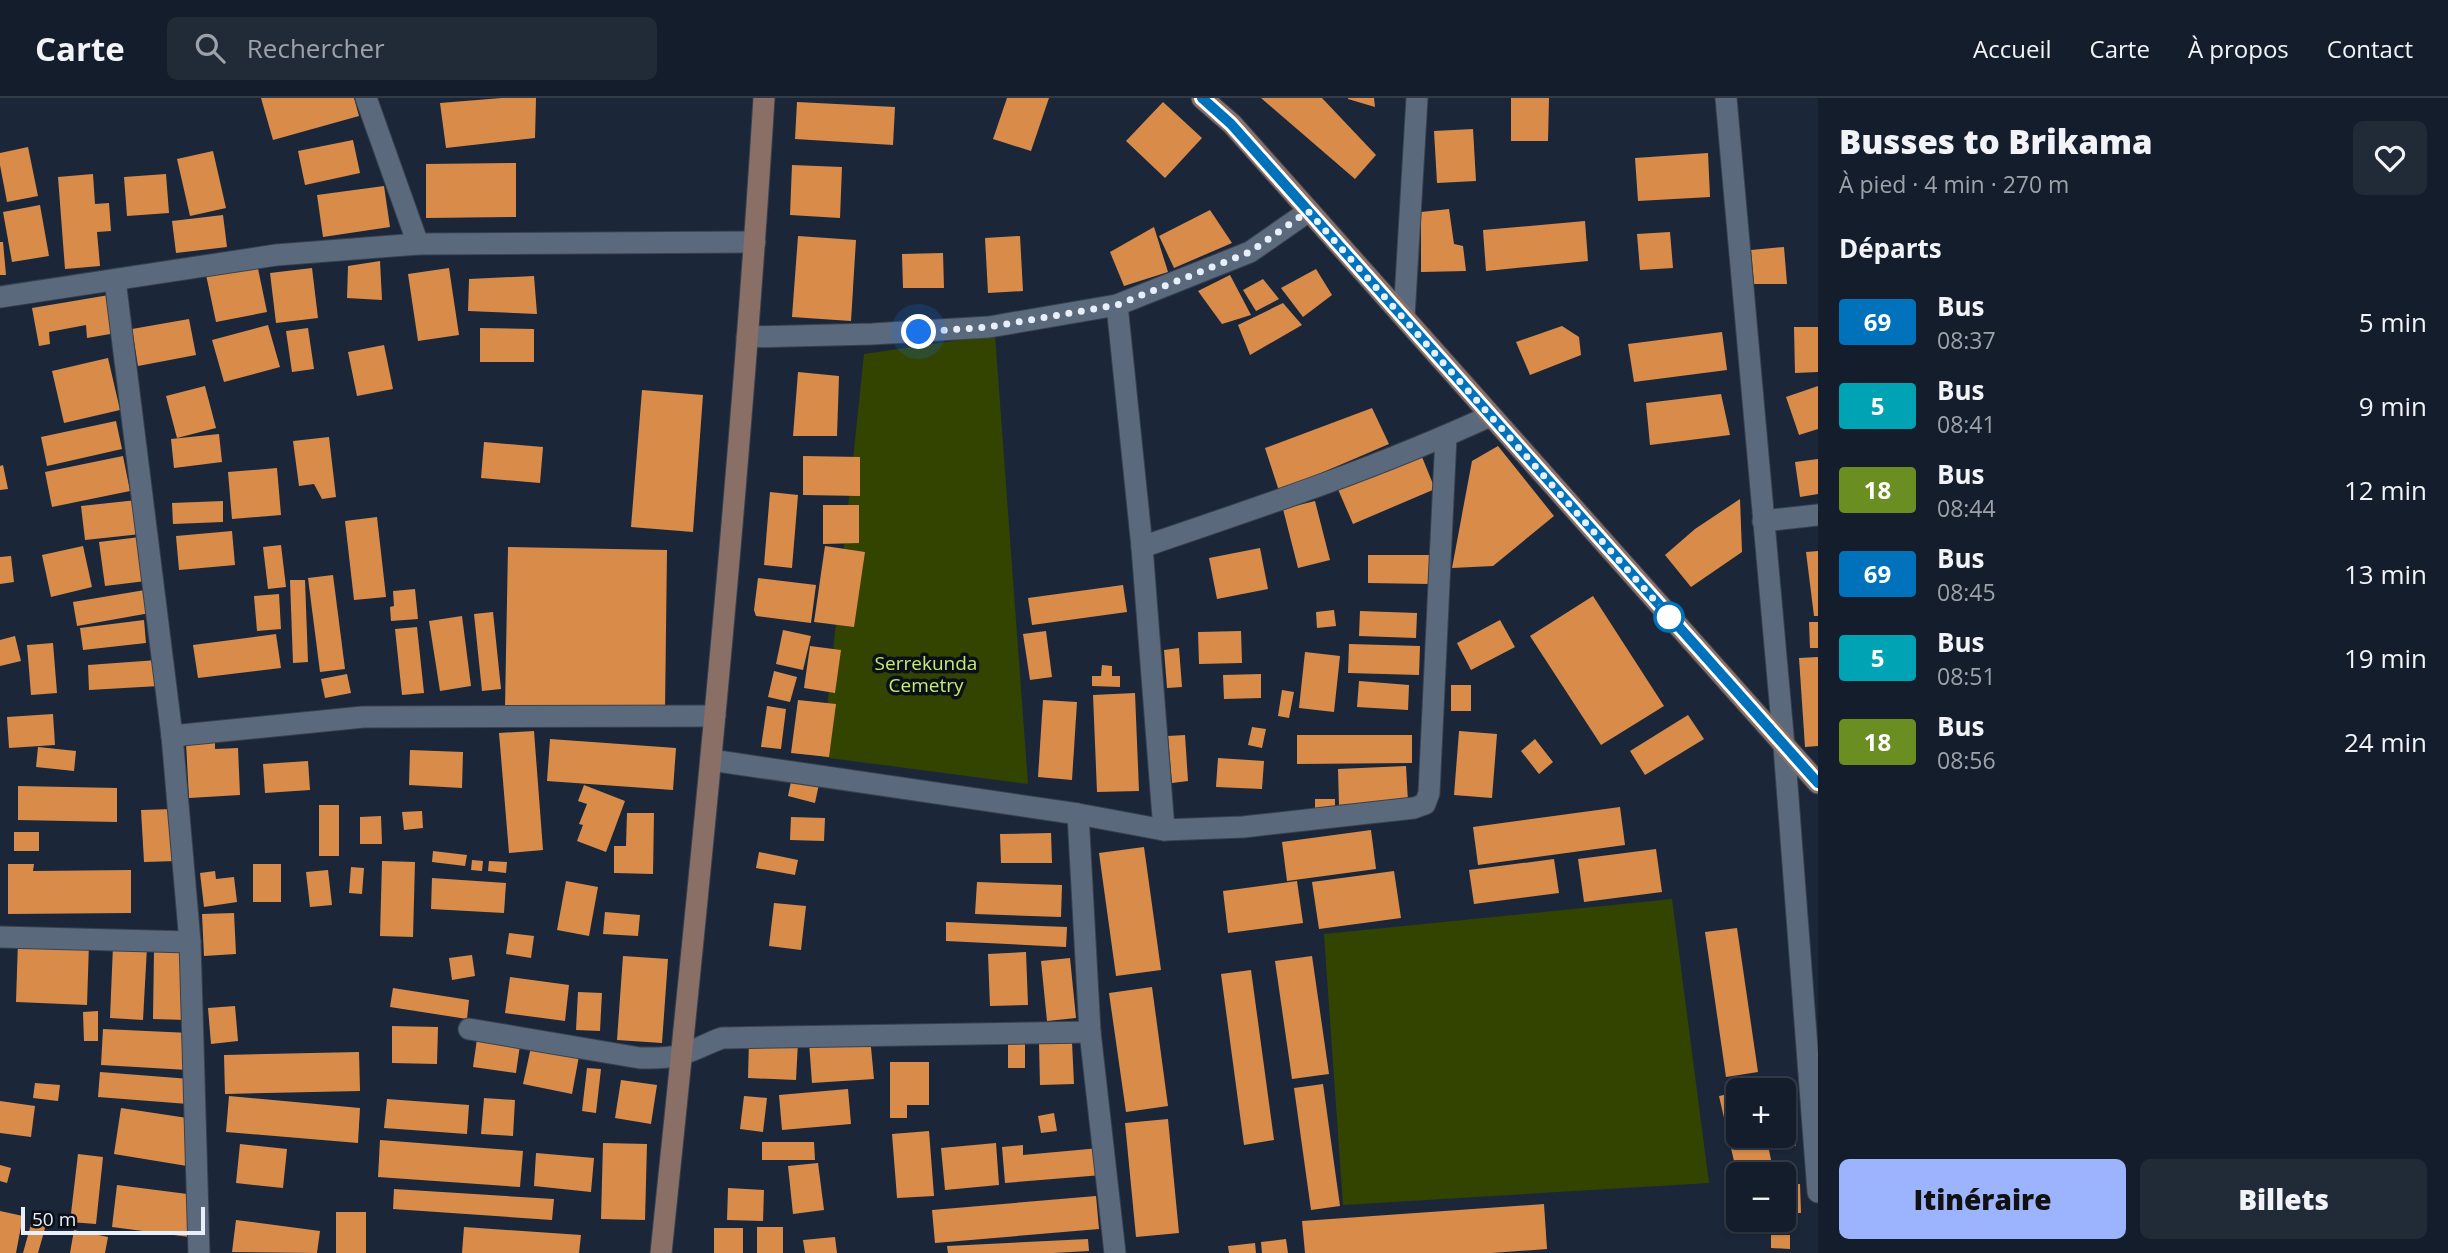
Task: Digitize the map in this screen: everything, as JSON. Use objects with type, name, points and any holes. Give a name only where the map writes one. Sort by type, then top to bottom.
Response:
[{"type":"street","points":[[366,98],[418,244]]},
{"type":"street","points":[[661,1253],[715,716],[755,242],[764,98]]},
{"type":"street","points":[[1202,98],[1231,124],[1818,783]]},
{"type":"street","points":[[1404,317],[1417,98]]},
{"type":"street","points":[[1726,98],[1784,746],[1818,1192]]},
{"type":"street","points":[[747,337],[872,334],[989,327],[1117,305],[1250,252],[1308,211]]},
{"type":"street","points":[[0,297],[276,255],[418,244],[755,242]]},
{"type":"street","points":[[115,280],[172,736],[190,943],[199,1253]]},
{"type":"street","points":[[1117,305],[1142,547],[1164,830]]},
{"type":"street","points":[[1142,547],[1292,497],[1447,436],[1490,415]]},
{"type":"street","points":[[711,760],[1079,814],[1164,830],[1243,827],[1414,808],[1425,804],[1429,793],[1447,436]]},
{"type":"street","points":[[1763,521],[1818,515]]},
{"type":"street","points":[[172,736],[363,717],[715,716]]},
{"type":"street","points":[[1079,814],[1090,1032],[1115,1253]]},
{"type":"street","points":[[0,937],[190,943]]},
{"type":"street","points":[[469,1029],[640,1058],[660,1059],[682,1055],[722,1038],[1090,1032]]},
{"type":"green space","name":"Serrekunda Cemetry","points":[[995,335],[1028,784],[822,757],[864,354]]},
{"type":"green space","points":[[1672,899],[1709,1183],[1343,1205],[1324,934]]},
{"type":"building","points":[[261,98],[354,98],[359,116],[273,140]]},
{"type":"building","points":[[536,98],[535,138],[446,148],[440,103]]},
{"type":"building","points":[[1007,98],[1049,98],[1031,151],[993,139]]},
{"type":"building","points":[[1261,98],[1322,98],[1376,155],[1355,179]]},
{"type":"building","points":[[1348,98],[1374,98],[1375,107],[1348,99]]},
{"type":"building","points":[[1511,98],[1549,98],[1548,141],[1511,141]]},
{"type":"building","points":[[797,102],[895,107],[893,145],[795,139]]},
{"type":"building","points":[[1163,102],[1202,138],[1165,178],[1126,141]]},
{"type":"building","points":[[1473,129],[1476,181],[1437,183],[1434,131]]},
{"type":"building","points":[[353,140],[360,173],[305,185],[298,151]]},
{"type":"building","points":[[28,147],[38,196],[7,202],[0,153]]},
{"type":"building","points":[[213,151],[226,208],[190,216],[177,159]]},
{"type":"building","points":[[1708,153],[1710,197],[1638,201],[1635,158]]},
{"type":"building","points":[[516,163],[516,217],[426,218],[426,164]]},
{"type":"building","points":[[792,165],[842,167],[840,218],[790,215]]},
{"type":"building","points":[[93,174],[95,204],[109,203],[111,231],[97,232],[100,266],[65,269],[58,177]]},
{"type":"building","points":[[166,174],[169,213],[127,216],[124,177]]},
{"type":"building","points":[[384,186],[390,227],[323,237],[317,195]]},
{"type":"building","points":[[40,205],[49,256],[12,262],[3,212]]},
{"type":"building","points":[[1449,209],[1454,244],[1463,246],[1466,271],[1421,272],[1421,212]]},
{"type":"building","points":[[1210,210],[1232,243],[1174,268],[1159,236]]},
{"type":"building","points":[[223,215],[227,247],[176,253],[172,221]]},
{"type":"building","points":[[1585,221],[1588,261],[1486,271],[1483,230]]},
{"type":"building","points":[[1154,227],[1168,272],[1124,286],[1110,252]]},
{"type":"building","points":[[1670,232],[1673,268],[1640,270],[1637,234]]},
{"type":"building","points":[[798,236],[856,240],[851,321],[792,317]]},
{"type":"building","points":[[1020,236],[1023,291],[988,293],[985,238]]},
{"type":"building","points":[[0,242],[3,242],[6,275],[0,275]]},
{"type":"building","points":[[1784,247],[1787,284],[1754,284],[1751,250]]},
{"type":"building","points":[[943,253],[944,288],[903,288],[902,254]]},
{"type":"building","points":[[256,259],[267,312],[216,322],[205,270]]},
{"type":"building","points":[[380,261],[382,300],[347,298],[348,266]]},
{"type":"building","points":[[312,268],[318,318],[276,323],[270,273]]},
{"type":"building","points":[[449,268],[459,335],[418,341],[408,274]]},
{"type":"building","points":[[1316,269],[1332,295],[1303,317],[1281,288]]},
{"type":"building","points":[[1230,275],[1251,315],[1222,324],[1198,291]]},
{"type":"building","points":[[534,276],[537,314],[468,311],[469,279]]},
{"type":"building","points":[[1263,279],[1279,299],[1256,311],[1243,290]]},
{"type":"building","points":[[109,295],[116,333],[87,338],[86,325],[49,332],[50,344],[39,346],[32,308]]},
{"type":"building","points":[[1283,303],[1302,325],[1250,355],[1238,325]]},
{"type":"building","points":[[189,319],[196,355],[138,366],[132,329]]},
{"type":"building","points":[[268,325],[280,367],[224,382],[212,340]]},
{"type":"building","points":[[1562,326],[1579,337],[1581,355],[1530,375],[1516,342]]},
{"type":"building","points":[[1794,327],[1818,327],[1818,372],[1795,373]]},
{"type":"building","points":[[308,328],[314,369],[292,372],[286,331]]},
{"type":"building","points":[[480,328],[534,329],[534,362],[480,362]]},
{"type":"building","points":[[1722,332],[1727,370],[1634,382],[1628,344]]},
{"type":"building","points":[[384,345],[393,389],[357,396],[348,352]]},
{"type":"building","points":[[108,358],[120,410],[64,423],[52,371]]},
{"type":"building","points":[[798,372],[839,376],[837,436],[793,436]]},
{"type":"building","points":[[205,386],[216,428],[177,438],[166,396]]},
{"type":"building","points":[[1818,386],[1818,429],[1799,435],[1786,397]]},
{"type":"building","points":[[642,390],[703,395],[693,532],[631,527]]},
{"type":"building","points":[[1721,394],[1730,435],[1650,445],[1646,403]]},
{"type":"building","points":[[1372,408],[1389,444],[1279,491],[1265,448]]},
{"type":"building","points":[[116,421],[122,449],[47,466],[41,437]]},
{"type":"building","points":[[219,434],[222,462],[174,468],[171,439]]},
{"type":"building","points":[[329,437],[336,497],[322,499],[314,484],[299,486],[293,441]]},
{"type":"building","points":[[484,442],[543,447],[540,483],[481,478]]},
{"type":"building","points":[[1498,446],[1554,516],[1493,566],[1452,568],[1472,461]]},
{"type":"building","points":[[1420,452],[1435,489],[1353,524],[1337,487]]},
{"type":"building","points":[[123,456],[130,491],[52,507],[45,472]]},
{"type":"building","points":[[803,456],[860,457],[860,496],[803,495]]},
{"type":"building","points":[[1818,459],[1818,494],[1800,497],[1795,462]]},
{"type":"building","points":[[3,465],[8,489],[0,490],[0,466]]},
{"type":"building","points":[[277,468],[281,515],[232,519],[228,472]]},
{"type":"building","points":[[770,492],[798,495],[792,568],[764,565]]},
{"type":"building","points":[[1740,499],[1742,552],[1691,587],[1665,555],[1695,529]]},
{"type":"building","points":[[137,500],[141,534],[85,540],[81,506]]},
{"type":"building","points":[[223,501],[223,522],[173,524],[172,503]]},
{"type":"building","points":[[1315,501],[1330,560],[1298,568],[1283,509]]},
{"type":"building","points":[[823,505],[859,505],[859,543],[823,544]]},
{"type":"building","points":[[377,517],[386,597],[354,600],[345,521]]},
{"type":"building","points":[[232,531],[235,565],[179,570],[176,536]]},
{"type":"building","points":[[140,537],[146,581],[105,586],[99,542]]},
{"type":"building","points":[[281,545],[286,587],[268,589],[263,547]]},
{"type":"building","points":[[83,546],[92,587],[51,597],[42,555]]},
{"type":"building","points":[[825,546],[865,552],[854,627],[814,622]]},
{"type":"building","points":[[508,547],[667,550],[665,710],[505,707]]},
{"type":"building","points":[[1260,548],[1268,589],[1217,599],[1209,558]]},
{"type":"building","points":[[1818,551],[1818,616],[1814,616],[1806,552]]},
{"type":"building","points":[[1368,555],[1430,555],[1430,584],[1368,583]]},
{"type":"building","points":[[11,556],[14,582],[0,584],[0,557]]},
{"type":"building","points":[[333,575],[345,669],[320,672],[308,578]]},
{"type":"building","points":[[758,578],[816,585],[811,623],[756,616],[754,610]]},
{"type":"building","points":[[290,580],[305,580],[308,662],[293,663]]},
{"type":"building","points":[[1123,585],[1127,612],[1032,625],[1028,598]]},
{"type":"building","points":[[415,589],[418,619],[391,621],[393,591]]},
{"type":"building","points":[[145,590],[150,613],[77,626],[73,602]]},
{"type":"building","points":[[279,594],[281,629],[257,631],[254,596]]},
{"type":"building","points":[[1593,596],[1664,706],[1601,745],[1530,636]]},
{"type":"building","points":[[1334,610],[1336,626],[1317,628],[1316,612]]},
{"type":"building","points":[[1360,611],[1417,613],[1416,638],[1359,636]]},
{"type":"building","points":[[493,612],[501,689],[482,691],[474,614]]},
{"type":"building","points":[[462,616],[471,686],[440,691],[429,621]]},
{"type":"building","points":[[144,620],[146,643],[83,650],[80,628]]},
{"type":"building","points":[[1500,620],[1515,647],[1471,670],[1457,643]]},
{"type":"building","points":[[1809,622],[1818,622],[1818,648],[1810,648]]},
{"type":"building","points":[[417,627],[424,693],[402,695],[395,629]]},
{"type":"building","points":[[783,630],[811,636],[803,670],[776,664]]},
{"type":"building","points":[[1046,631],[1052,677],[1030,680],[1023,634]]},
{"type":"building","points":[[1241,631],[1242,663],[1199,664],[1198,632]]},
{"type":"building","points":[[276,634],[281,668],[198,678],[193,645]]},
{"type":"building","points":[[15,636],[21,661],[0,666],[0,640]]},
{"type":"building","points":[[53,643],[57,693],[31,695],[27,645]]},
{"type":"building","points":[[1349,644],[1420,646],[1419,675],[1348,673]]},
{"type":"building","points":[[810,646],[841,650],[835,693],[804,688]]},
{"type":"building","points":[[1179,648],[1182,687],[1167,688],[1164,650]]},
{"type":"building","points":[[1305,652],[1340,656],[1334,712],[1299,708]]},
{"type":"building","points":[[1818,657],[1818,746],[1805,747],[1799,658]]},
{"type":"building","points":[[158,660],[159,686],[89,690],[88,665]]},
{"type":"building","points":[[1102,665],[1112,666],[1112,676],[1120,676],[1120,687],[1092,686],[1092,676],[1101,676]]},
{"type":"building","points":[[774,671],[797,677],[790,702],[768,697]]},
{"type":"building","points":[[347,674],[351,693],[325,698],[321,679]]},
{"type":"building","points":[[1261,674],[1261,698],[1224,699],[1223,675]]},
{"type":"building","points":[[1359,681],[1409,685],[1408,710],[1357,707]]},
{"type":"building","points":[[1451,685],[1471,685],[1471,711],[1451,711]]},
{"type":"building","points":[[1282,690],[1294,692],[1289,718],[1278,716]]},
{"type":"building","points":[[1135,693],[1139,791],[1097,792],[1093,695]]},
{"type":"building","points":[[798,700],[836,704],[829,757],[791,753]]},
{"type":"building","points":[[1043,700],[1077,702],[1072,780],[1038,777]]},
{"type":"building","points":[[767,706],[786,709],[781,749],[761,747]]},
{"type":"building","points":[[53,714],[55,745],[9,748],[7,717]]},
{"type":"building","points":[[1688,715],[1704,739],[1645,775],[1630,751]]},
{"type":"building","points":[[1252,727],[1266,729],[1262,748],[1248,745]]},
{"type":"building","points":[[534,731],[543,850],[509,853],[499,733]]},
{"type":"building","points":[[1459,731],[1497,734],[1492,798],[1454,795]]},
{"type":"building","points":[[1185,735],[1188,781],[1172,783],[1168,736]]},
{"type":"building","points":[[1297,735],[1412,735],[1412,763],[1297,764]]},
{"type":"building","points":[[550,739],[676,748],[673,790],[547,781]]},
{"type":"building","points":[[1535,739],[1553,762],[1539,774],[1521,751]]},
{"type":"building","points":[[215,742],[215,749],[238,748],[240,795],[189,798],[186,743]]},
{"type":"building","points":[[38,747],[76,751],[74,771],[36,767]]},
{"type":"building","points":[[410,750],[463,752],[462,788],[409,785]]},
{"type":"building","points":[[1218,758],[1264,761],[1262,789],[1216,787]]},
{"type":"building","points":[[308,761],[310,790],[265,793],[263,764]]},
{"type":"building","points":[[1406,766],[1408,802],[1339,805],[1338,769]]},
{"type":"building","points":[[792,777],[819,784],[815,803],[788,796]]},
{"type":"building","points":[[584,785],[625,801],[606,852],[577,841],[583,825],[579,824],[587,804],[578,801]]},
{"type":"building","points":[[18,786],[117,788],[117,822],[18,820]]},
{"type":"building","points":[[1315,799],[1335,799],[1335,808],[1315,809]]},
{"type":"building","points":[[319,805],[339,805],[339,856],[319,856]]},
{"type":"building","points":[[1620,807],[1625,845],[1478,865],[1473,827]]},
{"type":"building","points":[[174,809],[177,861],[144,862],[141,810]]},
{"type":"building","points":[[422,811],[423,828],[404,830],[402,812]]},
{"type":"building","points":[[627,813],[654,813],[653,874],[614,873],[614,846],[626,846]]},
{"type":"building","points":[[381,816],[382,844],[360,844],[360,817]]},
{"type":"building","points":[[791,817],[825,818],[824,841],[790,840]]},
{"type":"building","points":[[1371,830],[1376,869],[1287,881],[1282,842]]},
{"type":"building","points":[[14,832],[39,832],[39,851],[14,851]]},
{"type":"building","points":[[1051,833],[1052,863],[1001,863],[1000,834]]},
{"type":"building","points":[[1144,847],[1161,970],[1116,976],[1099,853]]},
{"type":"building","points":[[1656,849],[1662,892],[1584,902],[1578,859]]},
{"type":"building","points":[[433,851],[467,855],[465,866],[432,862]]},
{"type":"building","points":[[759,852],[798,860],[795,875],[756,868]]},
{"type":"building","points":[[1554,859],[1559,893],[1474,904],[1469,870]]},
{"type":"building","points":[[472,860],[483,861],[482,871],[471,870]]},
{"type":"building","points":[[382,861],[415,862],[413,937],[380,936]]},
{"type":"building","points":[[489,861],[507,862],[506,873],[488,871]]},
{"type":"building","points":[[8,864],[34,864],[33,871],[131,870],[131,913],[8,914]]},
{"type":"building","points":[[253,864],[281,864],[281,902],[253,902]]},
{"type":"building","points":[[351,867],[364,868],[362,894],[349,893]]},
{"type":"building","points":[[328,870],[332,905],[310,907],[306,872]]},
{"type":"building","points":[[215,871],[216,879],[234,877],[237,902],[204,907],[200,873]]},
{"type":"building","points":[[1394,871],[1401,918],[1319,929],[1312,882]]},
{"type":"building","points":[[432,878],[506,883],[504,913],[431,909]]},
{"type":"building","points":[[566,881],[598,887],[589,936],[557,930]]},
{"type":"building","points":[[1297,881],[1303,923],[1228,933],[1223,891]]},
{"type":"building","points":[[977,882],[1062,885],[1061,917],[975,914]]},
{"type":"building","points":[[774,903],[806,906],[801,950],[769,946]]},
{"type":"building","points":[[605,912],[640,915],[638,936],[603,934]]},
{"type":"building","points":[[234,913],[236,954],[204,956],[202,914]]},
{"type":"building","points":[[946,922],[1067,927],[1066,947],[946,941]]},
{"type":"building","points":[[1737,928],[1758,1072],[1726,1077],[1705,932]]},
{"type":"building","points":[[509,933],[534,936],[531,958],[506,954]]},
{"type":"building","points":[[18,941],[89,943],[87,1005],[16,1002]]},
{"type":"building","points":[[113,946],[147,947],[143,1020],[110,1018]]},
{"type":"building","points":[[154,951],[189,952],[187,1020],[153,1019]]},
{"type":"building","points":[[1026,952],[1028,1005],[990,1006],[988,954]]},
{"type":"building","points":[[472,955],[475,976],[452,980],[449,958]]},
{"type":"building","points":[[623,956],[668,959],[662,1043],[617,1040]]},
{"type":"building","points":[[1312,956],[1329,1074],[1292,1079],[1275,961]]},
{"type":"building","points":[[1070,958],[1076,1018],[1047,1021],[1041,961]]},
{"type":"building","points":[[1251,970],[1274,1140],[1244,1145],[1221,974]]},
{"type":"building","points":[[510,977],[569,985],[565,1021],[505,1013]]},
{"type":"building","points":[[1152,987],[1168,1106],[1126,1112],[1109,993]]},
{"type":"building","points":[[393,988],[469,1000],[467,1019],[390,1007]]},
{"type":"building","points":[[578,992],[602,993],[600,1031],[576,1030]]},
{"type":"building","points":[[235,1006],[238,1041],[211,1044],[208,1008]]},
{"type":"building","points":[[98,1011],[98,1041],[84,1041],[83,1012]]},
{"type":"building","points":[[392,1026],[438,1027],[437,1064],[392,1063]]},
{"type":"building","points":[[103,1029],[190,1033],[188,1070],[101,1065]]},
{"type":"building","points":[[478,1032],[521,1038],[516,1073],[473,1067]]},
{"type":"building","points":[[1008,1035],[1025,1035],[1025,1068],[1008,1068]]},
{"type":"building","points":[[870,1037],[874,1079],[812,1083],[809,1042]]},
{"type":"building","points":[[749,1040],[798,1042],[796,1080],[748,1078]]},
{"type":"building","points":[[1072,1042],[1074,1084],[1040,1085],[1039,1043]]},
{"type":"building","points":[[531,1047],[579,1056],[572,1094],[523,1084]]},
{"type":"building","points":[[359,1052],[360,1091],[225,1094],[224,1055]]},
{"type":"building","points":[[890,1062],[929,1062],[929,1105],[907,1105],[907,1118],[890,1118]]},
{"type":"building","points":[[587,1068],[601,1069],[596,1113],[582,1111]]},
{"type":"building","points":[[100,1072],[190,1079],[188,1104],[98,1097]]},
{"type":"building","points":[[621,1080],[657,1085],[651,1124],[615,1118]]},
{"type":"building","points":[[35,1083],[60,1085],[58,1101],[33,1098]]},
{"type":"building","points":[[1323,1084],[1340,1206],[1311,1210],[1294,1088]]},
{"type":"building","points":[[848,1089],[851,1124],[782,1130],[779,1095]]},
{"type":"building","points":[[1726,1095],[1726,1126],[1719,1096]]},
{"type":"building","points":[[229,1096],[360,1108],[358,1143],[226,1132]]},
{"type":"building","points":[[744,1096],[767,1098],[763,1132],[740,1129]]},
{"type":"building","points":[[484,1098],[515,1100],[513,1136],[481,1134]]},
{"type":"building","points":[[387,1099],[469,1105],[467,1134],[384,1128]]},
{"type":"building","points":[[0,1101],[35,1106],[31,1137],[0,1133]]},
{"type":"building","points":[[121,1108],[194,1119],[187,1166],[114,1154]]},
{"type":"building","points":[[1054,1113],[1057,1131],[1041,1133],[1038,1116]]},
{"type":"building","points":[[1168,1119],[1179,1233],[1136,1237],[1125,1123]]},
{"type":"building","points":[[929,1131],[934,1196],[897,1198],[892,1134]]},
{"type":"building","points":[[380,1140],[523,1151],[520,1187],[378,1177]]},
{"type":"building","points":[[762,1142],[814,1142],[815,1160],[762,1160]]},
{"type":"building","points":[[603,1143],[647,1144],[645,1220],[601,1219]]},
{"type":"building","points":[[996,1143],[999,1185],[945,1190],[941,1148]]},
{"type":"building","points":[[240,1144],[287,1149],[283,1188],[236,1183]]},
{"type":"building","points":[[1023,1145],[1023,1155],[1100,1148],[1102,1175],[1005,1183],[1002,1147]]},
{"type":"building","points":[[1731,1148],[1769,1148],[1771,1162],[1734,1162]]},
{"type":"building","points":[[536,1153],[594,1158],[591,1192],[534,1186]]},
{"type":"building","points":[[78,1154],[103,1157],[96,1224],[70,1222]]},
{"type":"building","points":[[818,1163],[824,1210],[793,1214],[788,1166]]},
{"type":"building","points":[[0,1165],[11,1168],[7,1183],[0,1181]]},
{"type":"building","points":[[1796,1184],[1800,1184],[1801,1213],[1796,1213]]},
{"type":"building","points":[[117,1185],[203,1196],[197,1238],[112,1227]]},
{"type":"building","points":[[728,1188],[764,1190],[763,1221],[727,1220]]},
{"type":"building","points":[[394,1189],[554,1199],[552,1220],[393,1209]]},
{"type":"building","points":[[1096,1196],[1099,1229],[935,1243],[932,1210]]},
{"type":"building","points":[[1544,1204],[1547,1249],[1491,1253],[1305,1253],[1302,1221]]},
{"type":"building","points":[[0,1211],[23,1216],[16,1253],[0,1253]]},
{"type":"building","points":[[336,1212],[366,1212],[366,1253],[336,1253]]},
{"type":"building","points":[[33,1217],[47,1221],[38,1253],[23,1253]]},
{"type":"building","points":[[236,1220],[320,1231],[317,1253],[232,1252]]},
{"type":"building","points":[[464,1227],[581,1235],[579,1253],[462,1253]]},
{"type":"building","points":[[757,1227],[783,1227],[783,1253],[757,1253]]},
{"type":"building","points":[[714,1228],[743,1228],[743,1253],[714,1253]]},
{"type":"building","points":[[74,1230],[108,1237],[105,1253],[70,1253]]},
{"type":"building","points":[[1771,1235],[1790,1235],[1790,1249],[1771,1248]]},
{"type":"building","points":[[835,1237],[837,1253],[805,1253],[803,1240]]},
{"type":"building","points":[[1088,1239],[1089,1251],[1053,1253],[948,1253],[947,1246]]},
{"type":"building","points":[[1286,1239],[1288,1253],[1262,1253],[1261,1242]]},
{"type":"building","points":[[1255,1243],[1256,1253],[1229,1253],[1228,1246]]},
{"type":"bus line","name":"69","points":[[1202,98],[1231,124],[1818,783]]},
{"type":"route","points":[[919,332],[989,327],[1117,305],[1250,252],[1308,211],[1674,622],[1669,617]]}]
